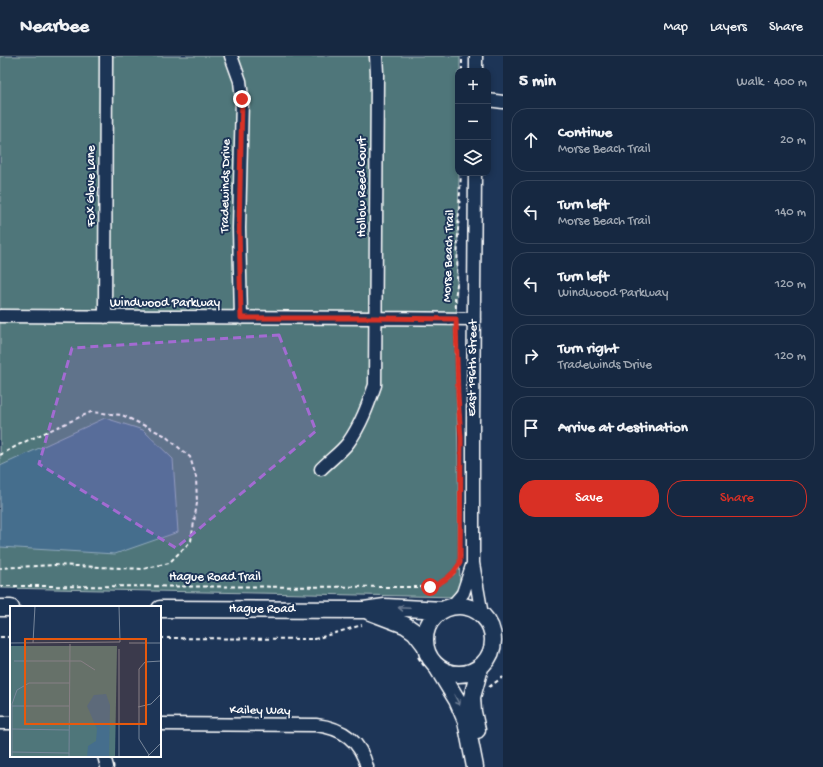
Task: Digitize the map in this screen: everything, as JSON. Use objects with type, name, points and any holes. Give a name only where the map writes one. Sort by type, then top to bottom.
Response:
[{"type":"main road","points":[[475,767],[466,721],[457,700],[432,669],[431,661],[427,653],[421,650],[427,628],[433,618],[447,608],[459,606],[474,609],[483,616],[488,622],[494,642],[491,658],[472,697],[473,712],[481,751],[478,767]]},
{"type":"main road","name":"Hague Road","points":[[365,617],[385,607],[447,608]]},
{"type":"main road","name":"Hague Road","points":[[161,609],[365,617],[404,625],[415,632],[421,650]]},
{"type":"main road","points":[[483,616],[503,623]]},
{"type":"main road","points":[[432,669],[460,675],[467,674],[474,671],[491,658]]},
{"type":"street","name":"Fox Glove Lane","points":[[104,317],[106,56]]},
{"type":"street","name":"Tradewinds Drive","points":[[231,56],[240,80],[242,99],[239,228],[241,318]]},
{"type":"street","name":"Hollow Reed Court","points":[[321,469],[348,444],[368,406],[374,385],[376,56]]},
{"type":"street","points":[[476,56],[476,68]]},
{"type":"street","points":[[491,100],[503,102]]},
{"type":"street","name":"East 196th Street","points":[[475,176],[473,563],[483,616]]},
{"type":"street","name":"Windwood Parkway","points":[[0,316],[474,319]]},
{"type":"street","name":"East 196th Street","points":[[447,608],[463,593],[473,563]]},
{"type":"street","name":"Kailey Way","points":[[161,724],[326,726],[347,735],[355,742],[367,767]]},
{"type":"street","points":[[104,757],[107,767]]},
{"type":"path","points":[[462,56],[462,68]]},
{"type":"path","name":"Morse Beach Trail","points":[[460,424],[455,298],[457,285],[461,176]]},
{"type":"path","points":[[0,455],[22,443],[91,412],[122,415],[164,435],[190,458],[196,477],[197,503],[191,542],[169,563],[143,569],[54,565],[0,568]]},
{"type":"path","name":"Hague Road Trail","points":[[0,586],[430,587],[448,578],[456,571],[460,563],[460,548]]},
{"type":"path","points":[[161,638],[315,638],[365,617]]},
{"type":"path","points":[[421,650],[423,665],[432,669]]},
{"type":"path","points":[[488,693],[490,686],[503,677]]},
{"type":"highlighted area","points":[[279,335],[316,431],[176,548],[39,464],[72,348]]},
{"type":"green space","points":[[0,56],[460,56],[460,68],[455,68],[455,176],[459,176],[456,333],[460,597],[0,588]]},
{"type":"water","points":[[105,418],[143,430],[173,459],[178,532],[115,554],[0,547],[0,466]]},
{"type":"route","points":[[242,99],[239,228],[241,318],[456,319],[458,396],[461,438],[460,563],[456,571],[448,578],[430,587]]}]
